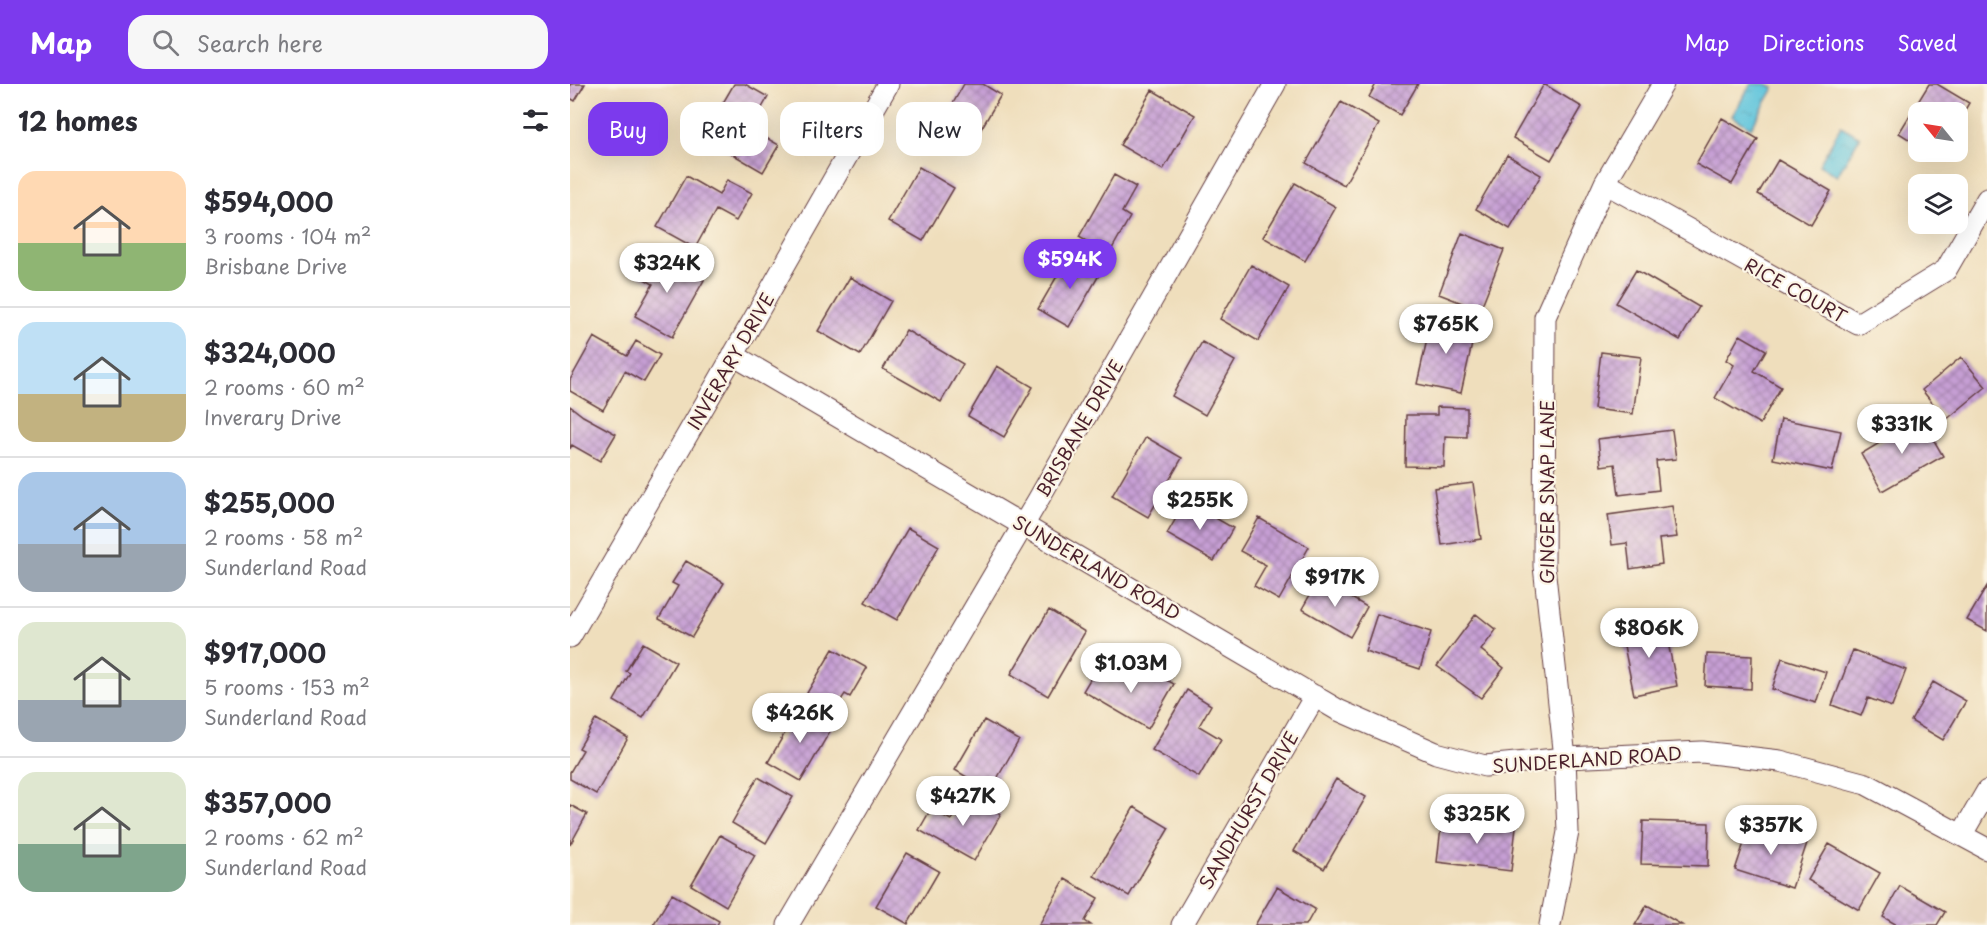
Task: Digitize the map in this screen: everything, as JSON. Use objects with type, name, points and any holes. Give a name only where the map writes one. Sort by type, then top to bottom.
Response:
[{"type":"street","name":"INVERARY DRIVE","points":[[570,637],[888,84]]},
{"type":"street","name":"BRISBANE DRIVE","points":[[788,925],[1023,525],[1275,84]]},
{"type":"street","name":"GINGER SNAP LANE","points":[[1550,925],[1568,832],[1565,758],[1544,567],[1545,316],[1605,183],[1663,84]]},
{"type":"street","name":"RICE COURT","points":[[1605,183],[1858,324],[1946,270],[1987,199]]},
{"type":"street","name":"SUNDERLAND ROAD","points":[[733,355],[1338,710],[1436,753],[1485,766],[1565,758],[1702,752],[1780,761],[1866,784],[1987,849]]},
{"type":"street","name":"SANDHURST DRIVE","points":[[1182,925],[1315,696]]},
{"type":"street","points":[[1962,834],[1987,791]]},
{"type":"water","points":[[1751,84],[1766,84],[1774,88],[1751,128],[1732,116]]},
{"type":"water","points":[[1841,126],[1860,137],[1837,176],[1819,165]]},
{"type":"building","points":[[570,84],[585,84],[575,101],[570,98]]},
{"type":"building","points":[[734,84],[745,84],[768,97],[765,102],[723,102]]},
{"type":"building","points":[[964,84],[983,84],[1001,95],[982,127],[982,102],[954,102]]},
{"type":"building","points":[[1376,84],[1418,84],[1400,115],[1369,97]]},
{"type":"building","points":[[1544,84],[1582,107],[1551,160],[1513,138]]},
{"type":"building","points":[[1929,84],[1937,84],[1967,102],[1918,102]]},
{"type":"building","points":[[1152,90],[1195,115],[1163,170],[1120,145]]},
{"type":"building","points":[[1341,102],[1379,124],[1344,185],[1306,163]]},
{"type":"building","points":[[1722,118],[1758,139],[1732,184],[1696,164]]},
{"type":"building","points":[[1908,118],[1908,139],[1899,133]]},
{"type":"building","points":[[768,139],[779,145],[763,172],[736,156],[768,156]]},
{"type":"building","points":[[1507,155],[1541,175],[1510,229],[1476,209]]},
{"type":"building","points":[[1778,160],[1831,191],[1811,225],[1758,194]]},
{"type":"building","points":[[919,167],[954,188],[923,241],[888,221]]},
{"type":"building","points":[[1114,175],[1136,187],[1122,212],[1130,217],[1109,254],[1079,237]]},
{"type":"building","points":[[686,176],[719,195],[727,180],[752,193],[736,221],[716,210],[695,248],[657,227]]},
{"type":"building","points":[[1295,183],[1336,207],[1305,261],[1263,237]]},
{"type":"building","points":[[1462,233],[1504,250],[1480,310],[1439,294]]},
{"type":"building","points":[[653,251],[704,280],[672,337],[635,316],[653,284],[639,276]]},
{"type":"building","points":[[1071,252],[1102,270],[1069,327],[1038,309]]},
{"type":"building","points":[[1251,265],[1289,287],[1258,341],[1220,319]]},
{"type":"building","points":[[1636,270],[1699,307],[1680,340],[1616,303]]},
{"type":"building","points":[[850,277],[891,301],[860,355],[818,331]]},
{"type":"building","points":[[1432,317],[1476,326],[1461,393],[1417,384]]},
{"type":"building","points":[[906,330],[963,364],[941,402],[883,369]]},
{"type":"building","points":[[1740,335],[1766,350],[1754,371],[1781,387],[1760,424],[1715,398],[1734,365],[1726,360]]},
{"type":"building","points":[[594,337],[627,356],[636,341],[660,355],[644,382],[625,371],[603,410],[570,391],[570,380]]},
{"type":"building","points":[[1202,342],[1235,361],[1205,415],[1172,396]]},
{"type":"building","points":[[1601,352],[1641,357],[1633,414],[1594,409]]},
{"type":"building","points":[[1961,357],[1986,387],[1946,420],[1922,390]]},
{"type":"building","points":[[997,366],[1033,387],[1004,437],[968,416]]},
{"type":"building","points":[[570,406],[616,434],[600,461],[572,445],[570,449]]},
{"type":"building","points":[[1437,407],[1467,408],[1467,437],[1445,436],[1444,467],[1405,466],[1406,415],[1437,415]]},
{"type":"building","points":[[1921,418],[1943,456],[1882,491],[1861,454]]},
{"type":"building","points":[[1781,419],[1841,431],[1832,471],[1773,459]]},
{"type":"building","points":[[1672,430],[1676,459],[1656,461],[1659,490],[1619,495],[1615,464],[1601,466],[1598,439]]},
{"type":"building","points":[[1146,437],[1182,458],[1148,517],[1112,496]]},
{"type":"building","points":[[1473,483],[1481,539],[1442,545],[1434,488]]},
{"type":"building","points":[[1186,501],[1233,528],[1214,561],[1167,534]]},
{"type":"building","points":[[1672,506],[1677,537],[1659,539],[1662,564],[1630,569],[1627,543],[1612,545],[1608,515]]},
{"type":"building","points":[[1259,518],[1309,547],[1279,600],[1254,586],[1266,565],[1240,551]]},
{"type":"building","points":[[908,528],[939,546],[897,620],[865,602]]},
{"type":"building","points":[[686,561],[724,583],[692,637],[659,619],[678,586],[672,583]]},
{"type":"building","points":[[1319,579],[1367,607],[1350,637],[1302,609]]},
{"type":"building","points":[[1987,586],[1987,631],[1967,620]]},
{"type":"building","points":[[1049,610],[1085,632],[1048,696],[1011,674]]},
{"type":"building","points":[[1377,614],[1431,632],[1420,669],[1365,651]]},
{"type":"building","points":[[1476,614],[1496,630],[1481,650],[1504,668],[1481,698],[1437,666]]},
{"type":"building","points":[[1664,623],[1677,686],[1634,695],[1621,631]]},
{"type":"building","points":[[643,643],[676,662],[643,718],[614,701],[630,673],[626,671]]},
{"type":"building","points":[[833,649],[867,668],[850,697],[845,694],[835,709],[807,693]]},
{"type":"building","points":[[1853,650],[1906,670],[1892,707],[1868,698],[1861,716],[1832,705]]},
{"type":"building","points":[[1707,654],[1752,656],[1751,689],[1705,686]]},
{"type":"building","points":[[1782,658],[1826,672],[1816,703],[1772,689]]},
{"type":"building","points":[[1098,666],[1131,685],[1142,666],[1174,684],[1148,729],[1083,691]]},
{"type":"building","points":[[1933,682],[1966,701],[1943,740],[1911,721]]},
{"type":"building","points":[[1187,690],[1211,705],[1199,726],[1221,739],[1199,777],[1152,750]]},
{"type":"building","points":[[800,707],[833,726],[801,781],[768,762]]},
{"type":"building","points":[[596,719],[628,738],[596,794],[570,779],[570,772],[583,750],[579,748]]},
{"type":"building","points":[[984,720],[1019,740],[990,791],[955,770]]},
{"type":"building","points":[[758,777],[793,797],[766,843],[732,823]]},
{"type":"building","points":[[1336,779],[1366,797],[1324,869],[1294,851]]},
{"type":"building","points":[[966,794],[1001,814],[974,861],[919,830],[931,809],[951,820]]},
{"type":"building","points":[[570,805],[587,814],[570,845]]},
{"type":"building","points":[[1134,807],[1169,828],[1129,896],[1094,876]]},
{"type":"building","points":[[1442,819],[1516,827],[1511,871],[1437,862]]},
{"type":"building","points":[[1643,821],[1709,823],[1708,866],[1641,864]]},
{"type":"building","points":[[1750,825],[1807,843],[1792,888],[1735,870]]},
{"type":"building","points":[[720,835],[755,855],[726,906],[691,885]]},
{"type":"building","points":[[1829,844],[1880,873],[1859,910],[1808,880]]},
{"type":"building","points":[[907,853],[939,871],[908,924],[876,906]]},
{"type":"building","points":[[1065,879],[1098,898],[1085,921],[1091,925],[1039,925]]},
{"type":"building","points":[[1900,886],[1945,912],[1937,925],[1897,925],[1883,917]]},
{"type":"building","points":[[1277,887],[1315,909],[1306,925],[1255,925]]},
{"type":"building","points":[[672,894],[719,921],[717,925],[653,925]]},
{"type":"building","points":[[1647,905],[1682,925],[1635,925]]}]
